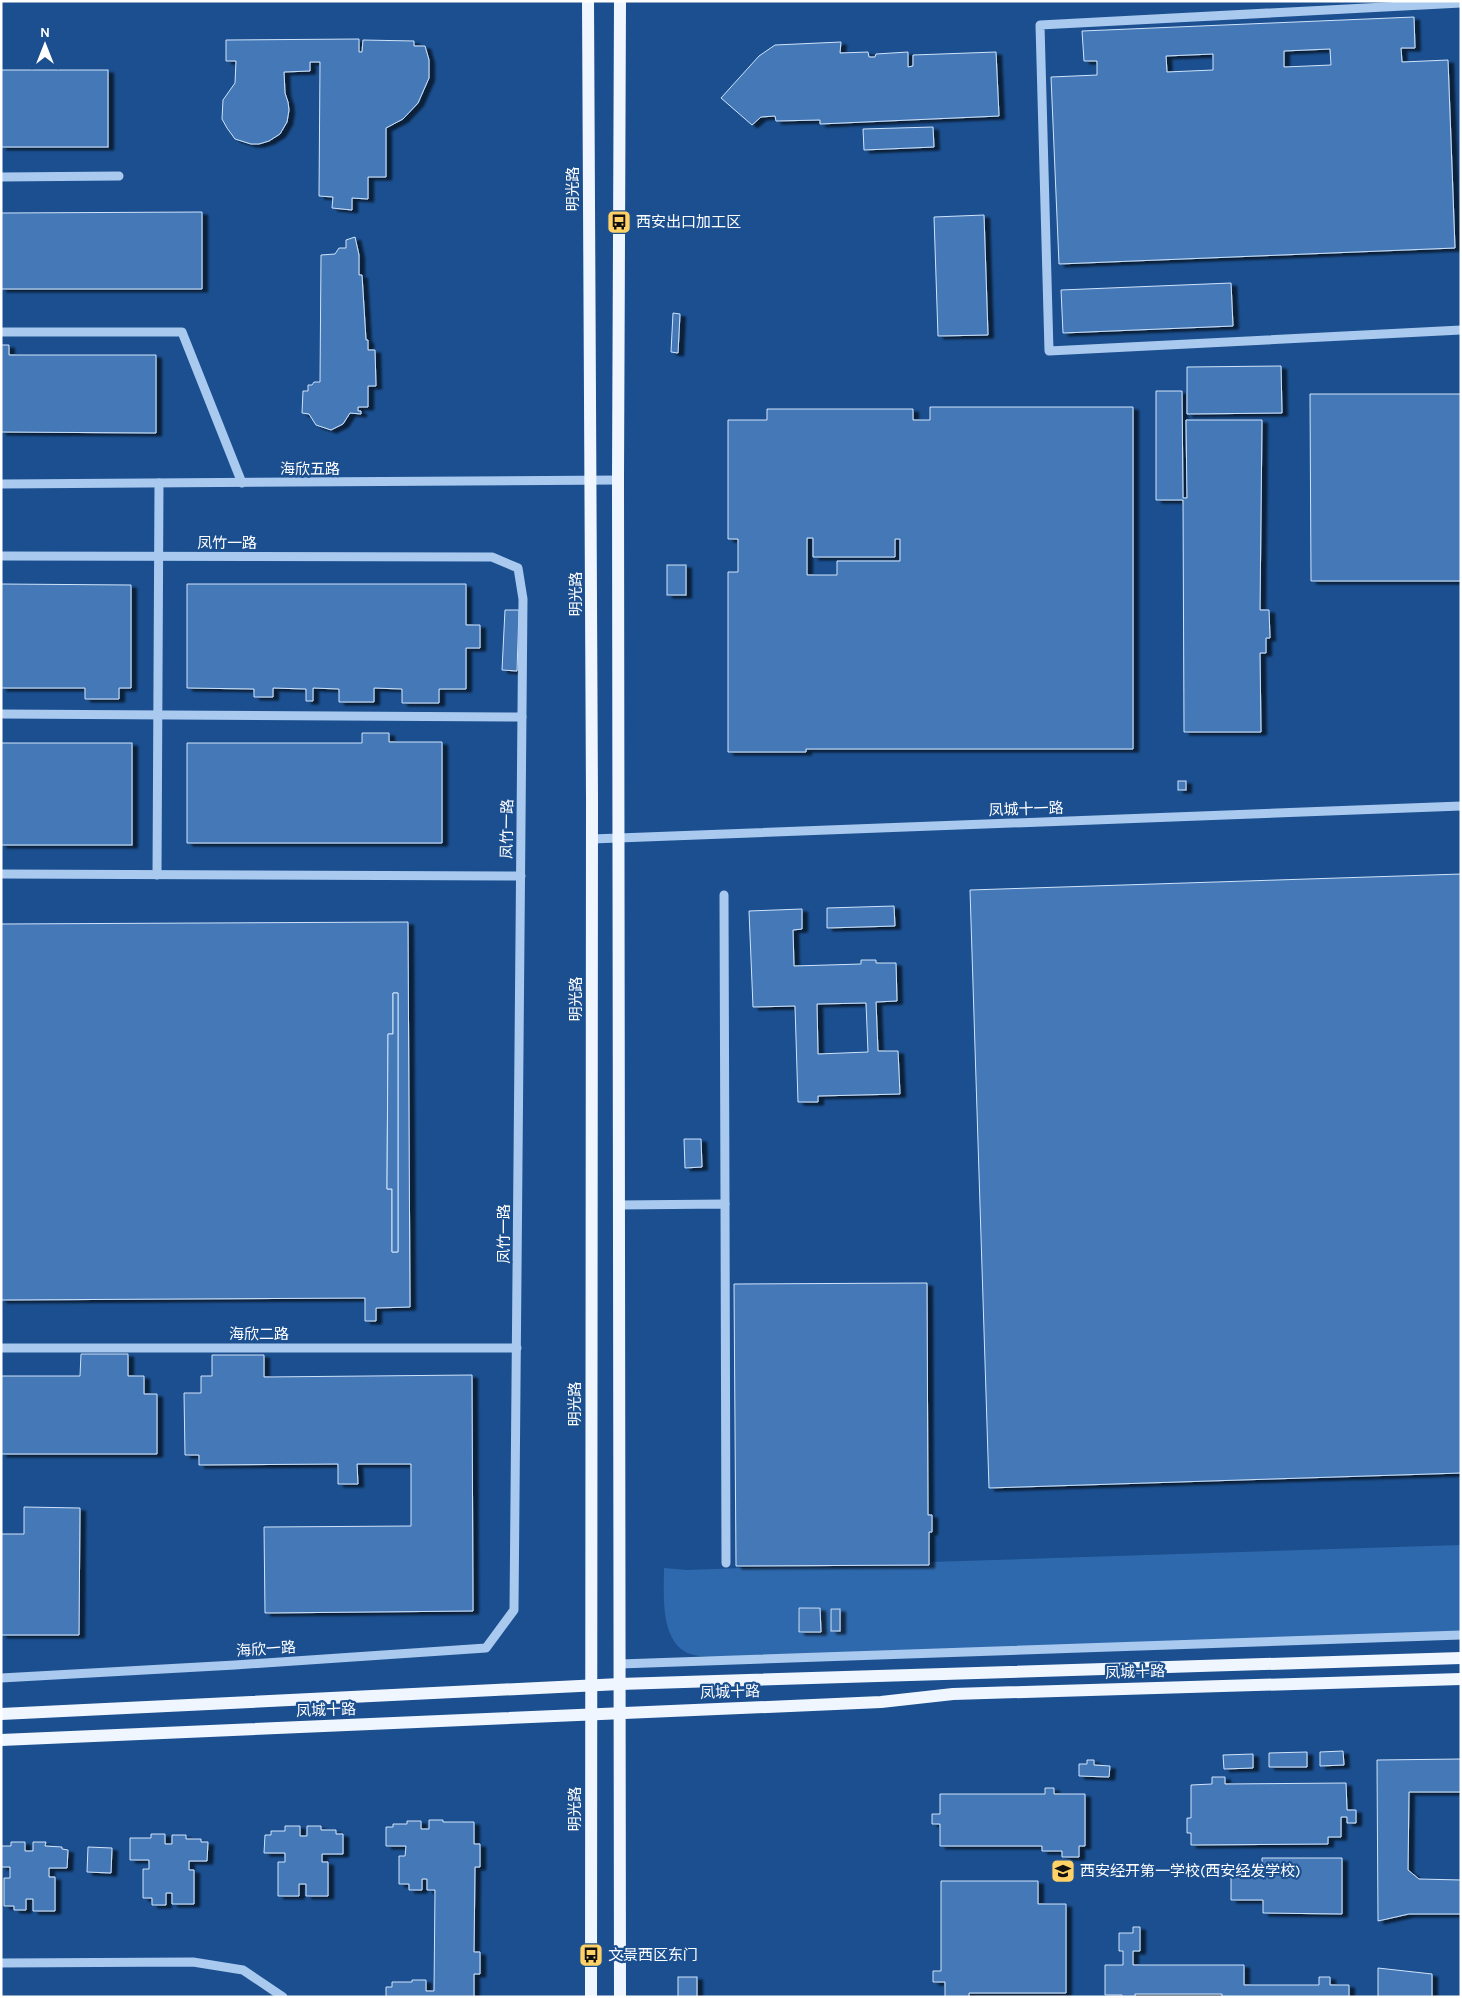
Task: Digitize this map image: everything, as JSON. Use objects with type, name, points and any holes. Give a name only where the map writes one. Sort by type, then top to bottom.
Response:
[{"type":"main road","name":"明光路","points":[[588,1],[592,481],[591,1997]]},
{"type":"main road","points":[[620,1],[618,480],[620,1997]]},
{"type":"main road","name":"凤城十路","points":[[1,1714],[591,1685],[1461,1658]]},
{"type":"main road","name":"凤城十路","points":[[1,1740],[881,1702],[953,1694],[1461,1679]]},
{"type":"street","points":[[1461,3],[1040,26],[1049,351],[1461,330]]},
{"type":"street","points":[[1,177],[119,176]]},
{"type":"street","points":[[1,332],[182,332],[242,483]]},
{"type":"street","name":"海欣五路","points":[[1,484],[618,480]]},
{"type":"street","points":[[157,875],[159,483]]},
{"type":"street","name":"凤竹一路","points":[[1,556],[492,557],[518,568],[523,599],[514,1610]]},
{"type":"street","points":[[1,714],[522,717]]},
{"type":"street","name":"凤城十一路","points":[[592,839],[1461,806]]},
{"type":"street","points":[[1,874],[521,876]]},
{"type":"street","points":[[724,895],[726,1563]]},
{"type":"street","points":[[619,1205],[725,1204]]},
{"type":"street","name":"海欣二路","points":[[1,1348],[517,1348]]},
{"type":"street","name":"海欣一路","points":[[1,1678],[225,1666],[486,1648],[514,1610]]},
{"type":"street","points":[[620,1664],[1461,1635]]},
{"type":"street","points":[[1,1963],[193,1962],[243,1970],[283,1997]]},
{"type":"shaded area","points":[[1461,1545],[1461,1632],[710,1657],[693,1655],[684,1651],[676,1644],[667,1624],[664,1601],[664,1568],[687,1570],[827,1565],[929,1565],[929,1562]],"holes":[[[820,1607],[821,1632],[799,1633],[798,1608]],[[830,1608],[840,1609],[840,1632],[831,1631]]]},
{"type":"building","points":[[1414,17],[1415,48],[1401,48],[1402,62],[1448,60],[1455,248],[1059,264],[1051,77],[1097,75],[1097,61],[1084,61],[1082,31]],"holes":[[[1330,49],[1331,65],[1284,67],[1284,51]],[[1213,54],[1213,70],[1167,72],[1166,56]]]},
{"type":"building","points":[[359,39],[359,52],[362,52],[363,40],[414,41],[414,46],[425,46],[429,60],[429,78],[418,103],[403,119],[386,128],[386,177],[368,177],[368,199],[352,198],[352,210],[332,208],[333,197],[319,196],[320,62],[310,62],[310,71],[284,72],[285,93],[289,110],[287,122],[280,134],[269,141],[251,144],[235,139],[222,119],[223,100],[235,83],[236,61],[226,61],[226,40]]},
{"type":"building","points":[[841,42],[840,53],[868,52],[869,57],[875,57],[876,54],[908,52],[908,67],[913,66],[913,55],[996,52],[999,116],[820,124],[820,120],[776,121],[775,116],[761,117],[752,125],[721,98],[759,56],[775,45]]},
{"type":"building","points":[[1,70],[108,70],[108,147],[1,147]]},
{"type":"building","points":[[933,127],[934,147],[864,150],[863,129]]},
{"type":"building","points":[[202,212],[202,289],[1,289],[1,213]]},
{"type":"building","points":[[984,215],[988,335],[938,336],[934,217]]},
{"type":"building","points":[[355,237],[359,255],[359,275],[362,275],[366,340],[368,340],[368,350],[375,350],[376,386],[368,386],[368,407],[358,407],[358,411],[361,411],[361,414],[350,413],[343,424],[331,430],[316,425],[309,414],[302,413],[303,391],[308,391],[308,385],[320,382],[321,255],[335,254],[339,248],[346,248],[346,240]]},
{"type":"building","points":[[1231,283],[1233,326],[1063,333],[1061,290]]},
{"type":"building","points":[[673,313],[680,314],[678,353],[671,352]]},
{"type":"building","points":[[1,345],[9,345],[9,355],[156,355],[156,433],[1,432]]},
{"type":"building","points":[[1281,366],[1282,413],[1187,414],[1187,367]]},
{"type":"building","points":[[1156,391],[1182,391],[1183,498],[1187,498],[1186,420],[1262,420],[1260,610],[1269,610],[1270,638],[1266,638],[1266,653],[1260,653],[1261,732],[1184,732],[1183,500],[1156,500]]},
{"type":"building","points":[[1310,394],[1461,394],[1461,581],[1311,581]]},
{"type":"building","points":[[930,407],[1133,407],[1133,749],[806,749],[806,752],[728,752],[728,572],[738,572],[738,539],[728,539],[728,420],[767,420],[767,409],[913,409],[913,420],[930,420]],"holes":[[[807,538],[813,538],[813,557],[895,557],[895,539],[900,539],[900,561],[837,561],[837,575],[807,575]]]},
{"type":"building","points":[[667,565],[686,565],[686,595],[667,595]]},
{"type":"building","points":[[1,584],[131,585],[131,688],[119,688],[119,699],[85,699],[85,688],[1,688]]},
{"type":"building","points":[[187,584],[466,584],[466,625],[480,625],[480,648],[466,648],[466,689],[439,689],[439,703],[402,703],[402,689],[374,688],[374,702],[339,702],[339,689],[313,688],[313,701],[306,701],[306,689],[273,688],[273,697],[254,697],[254,689],[187,688]]},
{"type":"building","points":[[505,610],[519,610],[517,671],[502,670]]},
{"type":"building","points":[[362,733],[389,733],[389,742],[442,742],[442,843],[187,843],[187,743],[362,743]]},
{"type":"building","points":[[1,743],[132,743],[132,845],[1,845]]},
{"type":"building","points":[[1178,781],[1186,781],[1186,790],[1178,790]]},
{"type":"building","points":[[1461,874],[1461,1473],[989,1488],[970,890]]},
{"type":"building","points":[[894,906],[895,926],[827,928],[827,908]]},
{"type":"building","points":[[802,909],[802,929],[793,930],[794,966],[861,964],[861,960],[876,960],[876,963],[896,963],[897,1001],[876,1002],[878,1051],[898,1051],[900,1094],[818,1096],[818,1102],[798,1102],[795,1006],[753,1007],[749,911]],"holes":[[[866,1003],[868,1052],[818,1054],[817,1004]]]},
{"type":"building","points":[[408,922],[410,1307],[376,1308],[376,1321],[365,1321],[365,1298],[1,1300],[1,924]],"holes":[[[393,993],[398,993],[398,1252],[392,1252],[392,1189],[387,1189],[388,1034],[393,1034]]]},
{"type":"building","points":[[393,993],[398,993],[398,1252],[392,1252],[392,1189],[387,1189],[388,1034],[393,1034]]},
{"type":"building","points":[[684,1139],[701,1139],[702,1167],[685,1168]]},
{"type":"building","points":[[927,1283],[928,1515],[932,1515],[932,1532],[929,1532],[929,1565],[736,1566],[734,1284]]},
{"type":"building","points":[[81,1354],[128,1354],[128,1376],[144,1376],[144,1394],[157,1394],[157,1454],[1,1454],[1,1376],[80,1376]]},
{"type":"building","points":[[212,1355],[264,1355],[264,1377],[472,1375],[473,1611],[265,1613],[264,1527],[411,1526],[411,1464],[357,1464],[358,1484],[338,1484],[338,1464],[199,1465],[199,1455],[185,1455],[184,1393],[201,1393],[201,1376],[212,1376]]},
{"type":"building","points":[[24,1507],[80,1508],[79,1635],[1,1635],[1,1534],[24,1534]]},
{"type":"building","points":[[799,1608],[820,1608],[821,1632],[799,1632]]},
{"type":"building","points":[[831,1609],[840,1609],[840,1631],[831,1631]]},
{"type":"building","points":[[1343,1751],[1344,1765],[1320,1766],[1320,1752]]},
{"type":"building","points":[[1307,1752],[1307,1767],[1269,1767],[1269,1753]]},
{"type":"building","points":[[1253,1754],[1253,1768],[1224,1769],[1223,1755]]},
{"type":"building","points":[[1461,1759],[1461,1792],[1409,1792],[1408,1870],[1419,1879],[1461,1880],[1461,1914],[1409,1914],[1378,1921],[1377,1760]]},
{"type":"building","points":[[1087,1760],[1094,1760],[1094,1765],[1110,1766],[1109,1777],[1079,1776],[1079,1764],[1087,1764]]},
{"type":"building","points":[[1212,1777],[1225,1777],[1225,1784],[1346,1783],[1347,1810],[1356,1810],[1356,1823],[1347,1823],[1347,1817],[1341,1817],[1341,1837],[1328,1837],[1328,1844],[1191,1845],[1191,1833],[1187,1833],[1187,1818],[1191,1818],[1191,1785],[1212,1784]]},
{"type":"building","points":[[1045,1788],[1054,1788],[1054,1794],[1085,1794],[1085,1846],[1079,1846],[1079,1857],[1062,1857],[1062,1851],[1042,1851],[1042,1846],[940,1846],[940,1824],[932,1824],[932,1814],[940,1814],[940,1794],[1045,1794]]},
{"type":"building","points":[[429,1820],[474,1822],[474,1844],[480,1844],[480,1867],[475,1867],[474,1952],[480,1952],[480,1974],[474,1974],[474,1997],[386,1997],[386,1987],[392,1987],[392,1982],[426,1980],[426,1991],[434,1991],[435,1890],[427,1890],[427,1879],[422,1879],[422,1890],[409,1890],[409,1884],[399,1884],[399,1856],[405,1856],[406,1846],[386,1846],[386,1827],[393,1827],[393,1824],[407,1824],[407,1821],[421,1821],[421,1829],[429,1829]]},
{"type":"building","points":[[285,1826],[300,1826],[300,1836],[307,1836],[307,1826],[321,1826],[321,1830],[336,1830],[336,1834],[343,1834],[343,1854],[322,1854],[322,1862],[328,1862],[328,1896],[306,1896],[306,1884],[299,1884],[299,1896],[278,1896],[278,1862],[285,1862],[285,1853],[264,1853],[265,1835],[271,1835],[271,1831],[285,1831]]},
{"type":"building","points":[[151,1834],[165,1834],[165,1844],[172,1844],[172,1835],[186,1835],[186,1839],[201,1839],[201,1842],[208,1842],[207,1861],[189,1861],[189,1870],[194,1870],[194,1904],[172,1904],[172,1893],[166,1893],[166,1905],[152,1905],[152,1898],[143,1898],[143,1869],[149,1869],[149,1860],[130,1860],[130,1838],[151,1838]]},
{"type":"building","points":[[11,1842],[25,1842],[25,1851],[33,1851],[33,1842],[46,1842],[45,1846],[62,1847],[62,1849],[68,1850],[67,1868],[49,1868],[49,1877],[55,1877],[55,1911],[33,1911],[33,1899],[26,1899],[26,1910],[14,1910],[14,1906],[4,1906],[4,1878],[10,1878],[10,1867],[1,1867],[1,1846],[11,1846]]},
{"type":"building","points":[[88,1847],[112,1848],[111,1873],[87,1872]]},
{"type":"building","points":[[1262,1858],[1342,1858],[1342,1914],[1263,1913],[1263,1900],[1231,1900],[1231,1871],[1262,1871]]},
{"type":"building","points":[[941,1881],[1038,1881],[1038,1904],[1066,1904],[1066,1993],[969,1993],[969,1997],[945,1997],[945,1982],[933,1982],[933,1971],[941,1971]]},
{"type":"building","points":[[1133,1927],[1140,1927],[1140,1951],[1133,1951],[1133,1965],[1244,1965],[1244,1985],[1319,1985],[1319,1977],[1330,1977],[1330,1985],[1349,1985],[1349,1997],[1222,1997],[1222,1994],[1135,1994],[1135,1997],[1105,1995],[1105,1965],[1123,1965],[1123,1951],[1119,1951],[1119,1933],[1133,1933]]},
{"type":"building","points":[[1378,1968],[1432,1974],[1432,1997],[1378,1997]]},
{"type":"building","points":[[678,1977],[697,1977],[697,1997],[678,1997]]},
{"type":"place","name":"西安出口加工区","points":[[619,222]]},
{"type":"place","name":"西安经开第一学校(西安经发学校)","points":[[1063,1871]]},
{"type":"place","name":"文景西区东门","points":[[591,1955]]}]
